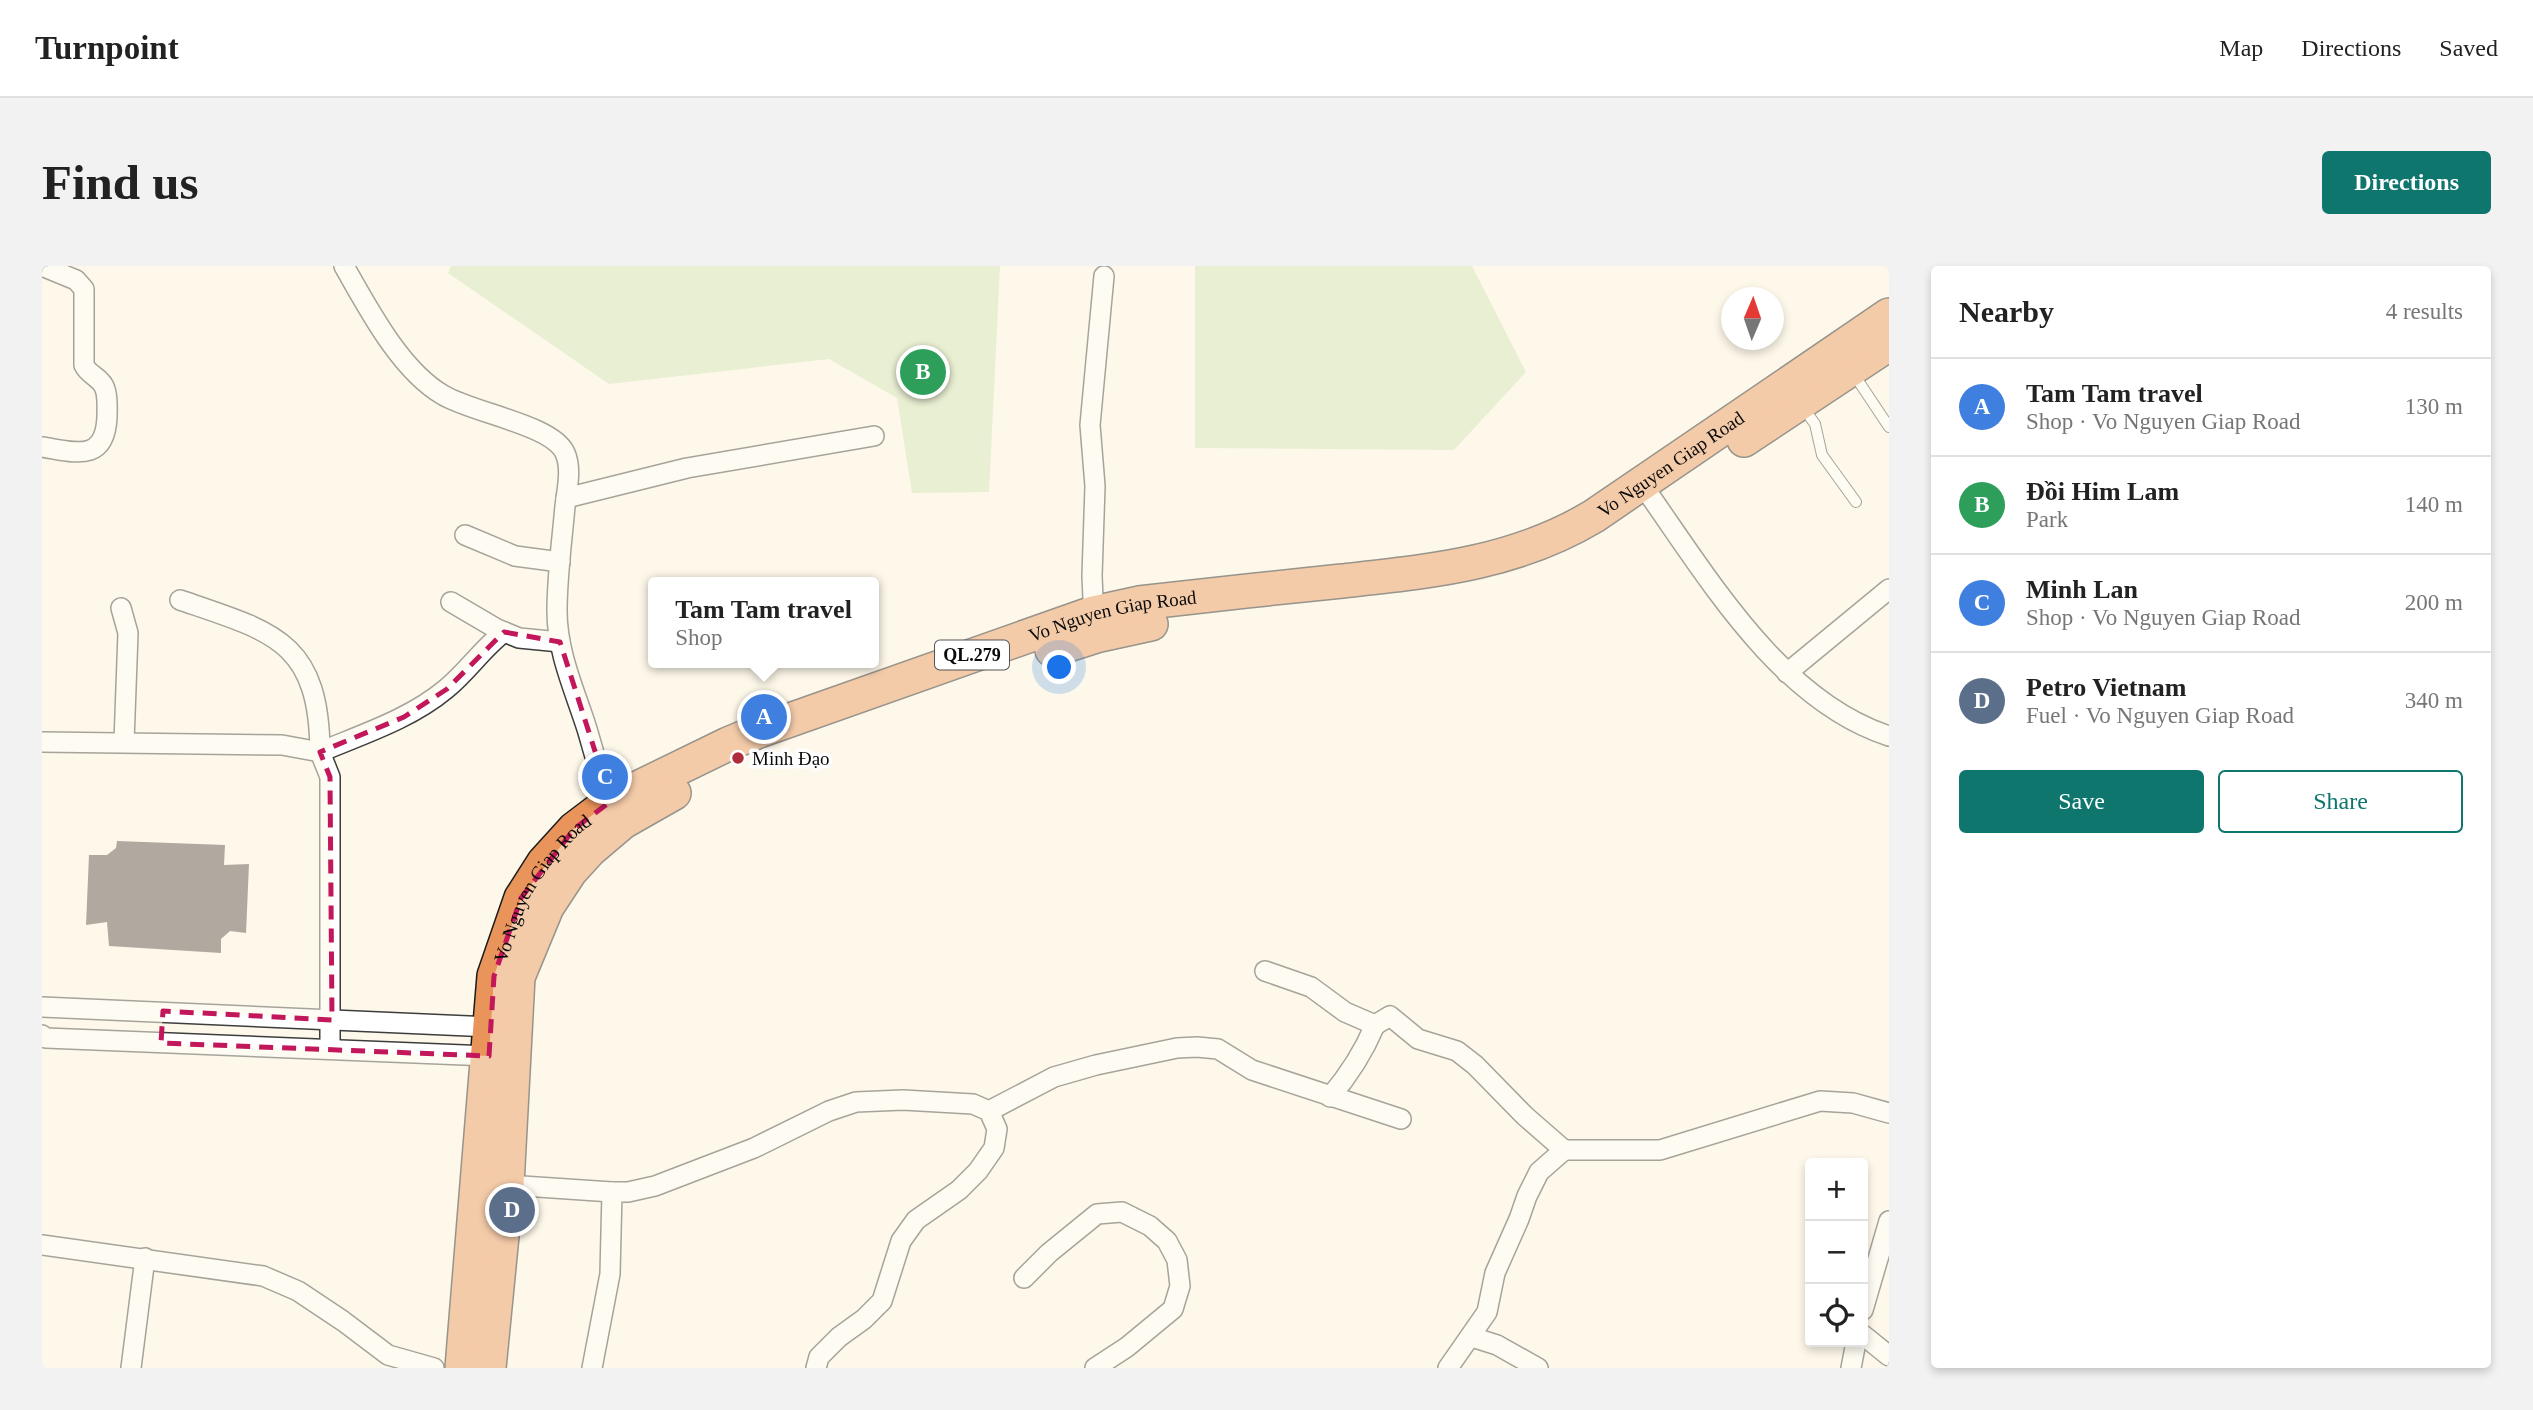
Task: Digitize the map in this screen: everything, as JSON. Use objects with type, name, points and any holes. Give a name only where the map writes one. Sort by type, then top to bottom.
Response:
[{"type":"highway","name":"Vo Nguyen Giap Road","points":[[462,1368],[495,976],[521,898],[544,862],[574,829],[1095,624],[1137,626],[1430,592],[1503,579],[1564,558],[1648,492],[1889,315]]},
{"type":"highway","name":"Vo Nguyen Giap Road","points":[[1648,492],[1801,404],[1889,344]]},
{"type":"highway","name":"Vo Nguyen Giap Road","points":[[489,1368],[507,1185],[518,977],[547,907],[617,811]]},
{"type":"street","points":[[42,266],[76,280],[85,289],[84,365],[105,388],[107,414],[103,439],[91,451],[75,452],[42,447]]},
{"type":"street","points":[[344,266],[367,308],[391,342],[434,390],[466,406],[542,432],[555,440],[567,455],[557,612],[560,642],[571,683],[617,811]]},
{"type":"street","points":[[1095,624],[1092,576],[1096,486],[1090,413],[1104,275]]},
{"type":"street","points":[[566,498],[687,468],[874,436]]},
{"type":"street","points":[[1648,492],[1744,625],[1787,673],[1827,705],[1853,721],[1889,736]]},
{"type":"street","points":[[465,535],[515,556],[560,562]]},
{"type":"street","points":[[1787,673],[1889,589]]},
{"type":"street","points":[[180,600],[251,625],[289,648],[303,667],[314,691],[320,724],[320,752],[330,777],[330,1048]]},
{"type":"street","points":[[451,602],[504,632],[525,640],[560,642]]},
{"type":"street","points":[[121,608],[128,634],[124,742]]},
{"type":"street","points":[[42,742],[282,745],[320,752],[404,717],[447,689],[489,644],[504,632]]},
{"type":"street","points":[[1265,971],[1311,987],[1345,1012],[1375,1025]]},
{"type":"street","points":[[42,1007],[332,1020],[490,1041]]},
{"type":"street","points":[[161,1043],[163,1012]]},
{"type":"street","points":[[1330,1097],[1360,1056],[1375,1025],[1390,1016],[1418,1039],[1457,1051],[1564,1150]]},
{"type":"street","points":[[42,1035],[46,1038],[330,1048],[490,1041]]},
{"type":"street","points":[[989,1111],[1054,1077],[1096,1065],[1197,1046],[1219,1049],[1252,1070],[1401,1119]]},
{"type":"street","points":[[507,1185],[612,1192],[628,1192],[654,1186],[754,1148],[829,1111],[856,1102],[903,1100],[974,1104],[989,1111],[997,1129],[994,1149],[978,1171],[959,1190],[916,1220],[901,1241],[882,1301],[819,1357],[816,1368]]},
{"type":"street","points":[[1448,1368],[1487,1312],[1495,1273],[1539,1172],[1564,1150],[1660,1150],[1820,1101],[1853,1103],[1889,1113]]},
{"type":"street","points":[[592,1368],[610,1274],[612,1192]]},
{"type":"street","points":[[1024,1278],[1049,1253],[1097,1214],[1122,1212],[1150,1226],[1167,1241],[1177,1259],[1180,1286],[1173,1309],[1127,1347],[1095,1368]]},
{"type":"street","points":[[1868,1293],[1889,1222]]},
{"type":"street","points":[[42,1245],[262,1276],[298,1292],[343,1321],[388,1356],[434,1368]]},
{"type":"street","points":[[131,1368],[145,1258]]},
{"type":"street","points":[[1472,1336],[1497,1345],[1538,1368]]},
{"type":"street","points":[[1868,1339],[1889,1356]]},
{"type":"street","points":[[1851,1368],[1855,1347]]},
{"type":"lane","points":[[1851,370],[1889,427]]},
{"type":"lane","points":[[1801,404],[1815,424],[1822,455],[1856,502]]},
{"type":"highlighted area","points":[[504,632],[560,642],[611,801],[574,829],[521,898],[494,976],[489,1056],[161,1043],[163,1011],[332,1020],[330,777],[320,752],[404,717],[447,689]]},
{"type":"green space","points":[[451,266],[1000,266],[989,492],[912,493],[897,398],[829,359],[609,384],[448,273]]},
{"type":"green space","points":[[1195,266],[1472,266],[1526,372],[1454,450],[1195,448]]},
{"type":"building","points":[[117,841],[225,845],[224,865],[249,864],[246,933],[230,931],[221,939],[221,953],[109,946],[107,922],[86,925],[89,855],[107,855],[116,848]]},
{"type":"place","name":"Đồi Him Lam","points":[[923,372]]},
{"type":"place","name":"Tam Tam travel","points":[[764,717]]},
{"type":"place","name":"Minh Đạo","points":[[738,758]]},
{"type":"place","name":"Minh Lan","points":[[605,777]]},
{"type":"place","name":"Petro Vietnam","points":[[512,1210]]}]
